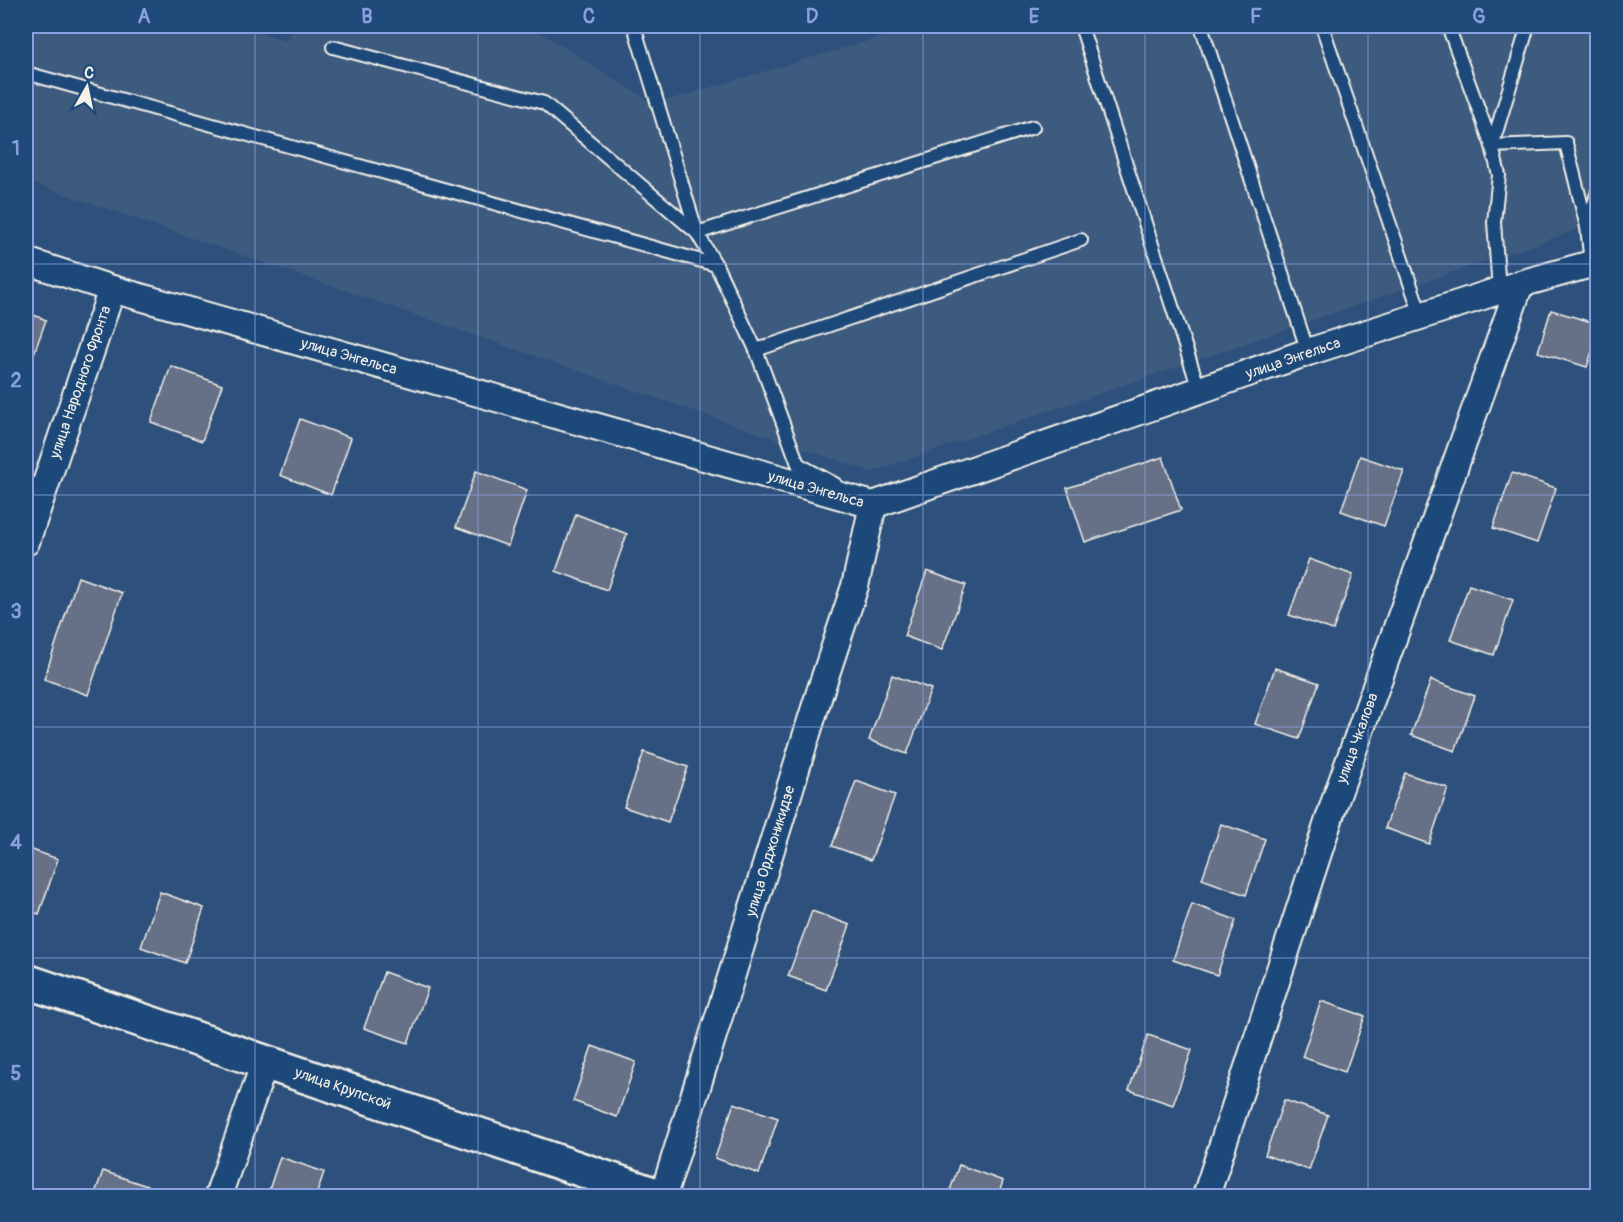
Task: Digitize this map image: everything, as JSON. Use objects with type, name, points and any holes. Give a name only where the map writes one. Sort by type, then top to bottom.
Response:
[{"type":"main road","name":"улица Крупской","points":[[26,981],[661,1197]]},
{"type":"street","name":"улица Энгельса","points":[[26,261],[112,289],[873,505],[1308,352],[1509,287],[1594,263]]},
{"type":"street","name":"улица Чкалова","points":[[1206,1197],[1335,801],[1509,287]]},
{"type":"street","name":"улица Народного Фронта","points":[[26,542],[112,289]]},
{"type":"street","name":"улица Орджоникидзе","points":[[661,1197],[855,586],[873,505]]},
{"type":"street","points":[[218,1197],[265,1062]]},
{"type":"lane","points":[[634,26],[697,233],[716,265],[756,350],[798,464],[873,505]]},
{"type":"lane","points":[[1081,26],[1199,389]]},
{"type":"lane","points":[[1201,26],[1308,352]]},
{"type":"lane","points":[[1322,26],[1421,315]]},
{"type":"lane","points":[[1448,26],[1492,146],[1499,175],[1494,222],[1509,287]]},
{"type":"lane","points":[[1492,146],[1528,26]]},
{"type":"lane","points":[[333,47],[544,103],[697,233]]},
{"type":"lane","points":[[26,73],[716,265]]},
{"type":"lane","points":[[697,233],[1033,127]]},
{"type":"lane","points":[[1492,146],[1566,143],[1594,263]]},
{"type":"lane","points":[[1587,227],[1598,191]]},
{"type":"lane","points":[[756,350],[1081,240]]},
{"type":"shaded area","points":[[26,26],[239,26],[286,41],[295,26],[530,26],[654,104],[919,26],[1597,26],[1597,223],[871,472],[26,181]]},
{"type":"building","points":[[1551,310],[1598,324],[1598,333],[1587,367],[1538,352]]},
{"type":"building","points":[[26,312],[46,320],[26,376]]},
{"type":"building","points":[[171,366],[222,385],[202,441],[151,422]]},
{"type":"building","points":[[300,419],[351,438],[331,495],[280,475]]},
{"type":"building","points":[[1360,456],[1404,471],[1384,526],[1341,511]]},
{"type":"building","points":[[1163,457],[1181,510],[1085,542],[1067,488]]},
{"type":"building","points":[[476,471],[527,490],[508,546],[456,527]]},
{"type":"building","points":[[1512,473],[1556,488],[1537,543],[1493,528]]},
{"type":"building","points":[[576,514],[627,534],[607,590],[556,571]]},
{"type":"building","points":[[1309,559],[1353,575],[1333,630],[1289,615]]},
{"type":"building","points":[[927,571],[966,585],[942,650],[904,636]]},
{"type":"building","points":[[78,577],[122,593],[88,695],[44,679]]},
{"type":"building","points":[[1469,585],[1513,600],[1494,655],[1450,640]]},
{"type":"building","points":[[1275,668],[1319,683],[1299,739],[1255,724]]},
{"type":"building","points":[[892,675],[931,689],[907,754],[869,740]]},
{"type":"building","points":[[1431,680],[1475,696],[1455,751],[1411,735]]},
{"type":"building","points":[[644,752],[688,767],[668,822],[624,807]]},
{"type":"building","points":[[1405,773],[1448,788],[1429,844],[1385,828]]},
{"type":"building","points":[[856,781],[895,795],[871,860],[832,846]]},
{"type":"building","points":[[1221,824],[1265,839],[1246,895],[1202,879]]},
{"type":"building","points":[[26,848],[58,859],[39,914],[26,910]]},
{"type":"building","points":[[160,892],[204,908],[185,963],[141,947]]},
{"type":"building","points":[[1192,904],[1236,920],[1217,975],[1173,960]]},
{"type":"building","points":[[812,911],[850,925],[826,990],[788,976]]},
{"type":"building","points":[[384,972],[428,988],[408,1043],[364,1028]]},
{"type":"building","points":[[1321,1001],[1365,1016],[1345,1072],[1302,1057]]},
{"type":"building","points":[[1148,1035],[1192,1050],[1173,1105],[1129,1090]]},
{"type":"building","points":[[592,1046],[636,1062],[617,1117],[573,1101]]},
{"type":"building","points":[[1284,1100],[1328,1115],[1309,1170],[1265,1155]]},
{"type":"building","points":[[734,1103],[778,1118],[759,1174],[715,1158]]},
{"type":"building","points":[[280,1157],[324,1172],[316,1196],[267,1196]]},
{"type":"building","points":[[959,1165],[1003,1181],[998,1196],[948,1196]]},
{"type":"building","points":[[103,1171],[147,1186],[143,1196],[94,1196]]}]
